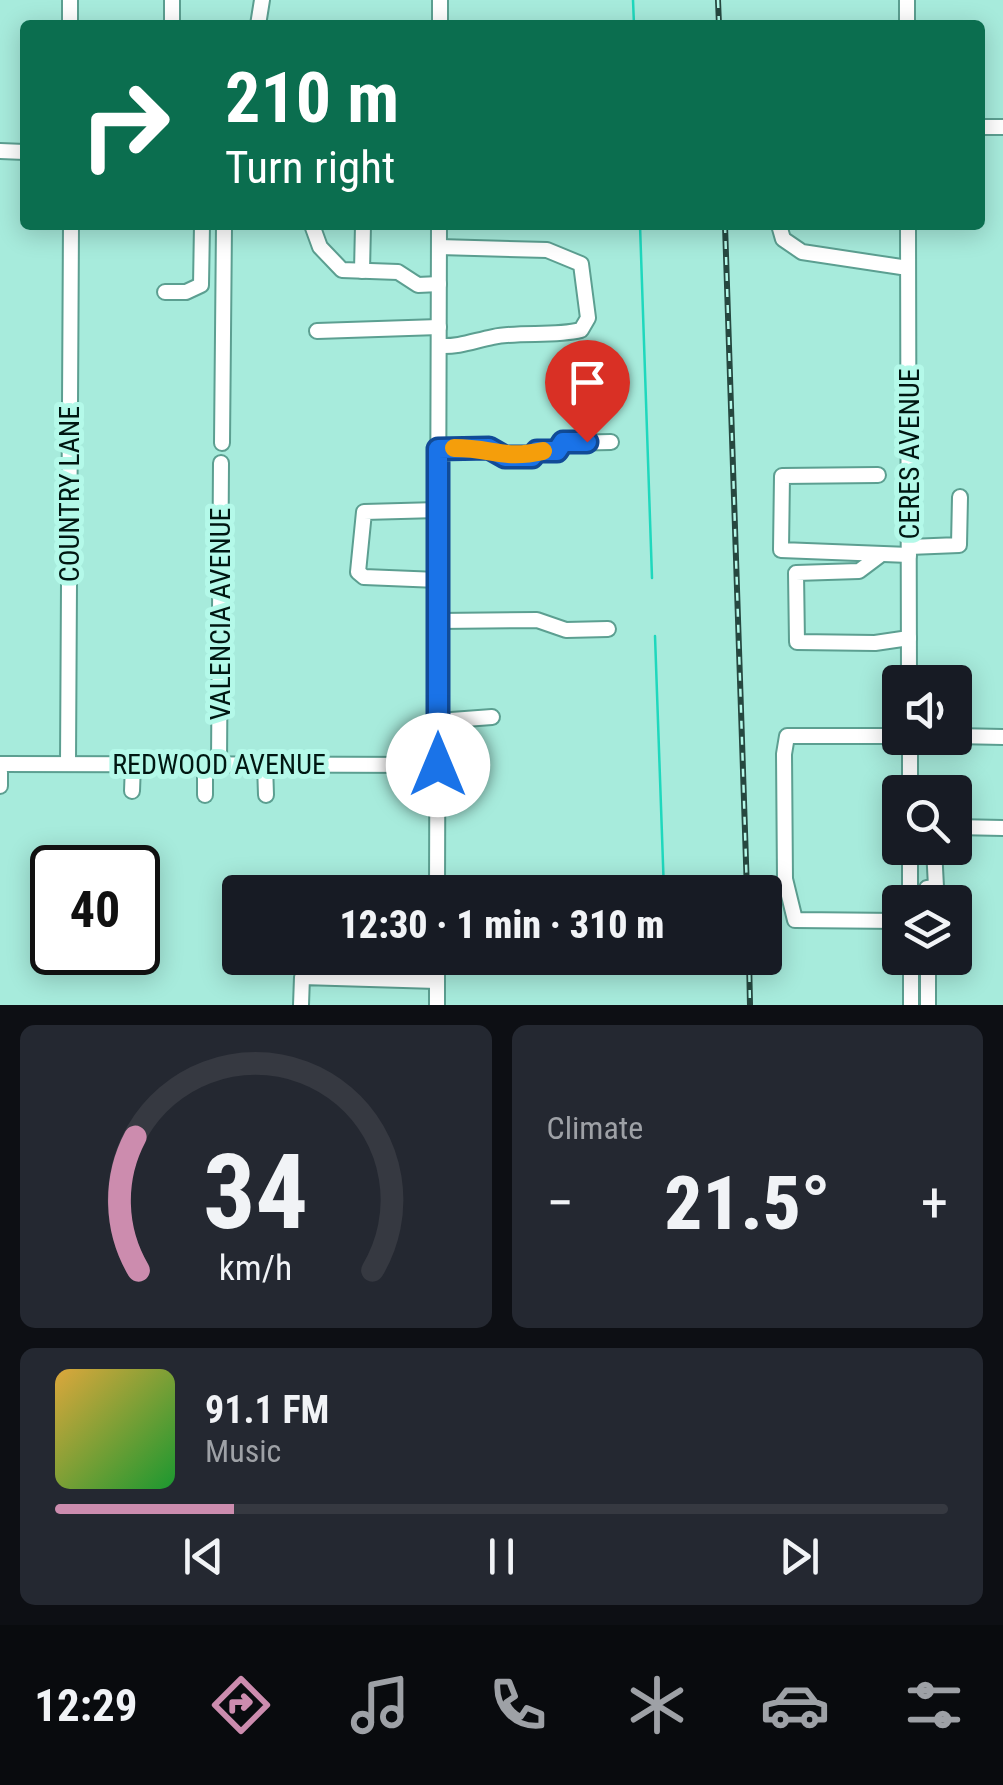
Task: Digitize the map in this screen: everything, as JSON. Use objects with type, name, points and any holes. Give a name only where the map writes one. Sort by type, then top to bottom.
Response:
[{"type":"street","name":"COUNTRY LANE","points":[[68,763],[71,230]]},
{"type":"street","points":[[165,292],[186,292],[201,284],[202,230]]},
{"type":"street","points":[[222,443],[224,230]]},
{"type":"street","points":[[314,230],[320,247],[342,270],[398,272],[418,285],[439,284]]},
{"type":"street","points":[[362,271],[363,230]]},
{"type":"street","points":[[437,875],[439,230]]},
{"type":"street","points":[[780,230],[783,239],[802,252],[908,268]]},
{"type":"street","name":"CERES AVENUE","points":[[908,230],[910,665]]},
{"type":"street","points":[[439,247],[561,254],[580,264],[588,318],[581,330],[564,334],[494,337],[465,347],[439,346]]},
{"type":"street","points":[[316,331],[439,327]]},
{"type":"street","points":[[438,449],[489,448],[505,457],[532,457],[537,451],[557,451],[563,442],[611,442]]},
{"type":"street","name":"VALENCIA AVENUE","points":[[204,796],[212,764],[220,463]]},
{"type":"street","points":[[878,474],[782,476],[781,550],[858,551],[879,556],[960,545],[960,498]]},
{"type":"street","points":[[438,510],[364,512],[358,561],[358,572],[364,578],[438,580]]},
{"type":"street","points":[[879,556],[859,570],[796,573],[797,642],[875,643],[909,638]]},
{"type":"street","points":[[438,620],[537,620],[566,630],[608,629]]},
{"type":"street","points":[[438,722],[492,718]]},
{"type":"street","points":[[882,736],[788,736],[785,879],[795,920],[882,921]]},
{"type":"street","points":[[972,736],[1003,737]]},
{"type":"street","name":"REDWOOD AVENUE","points":[[1,776],[68,763],[438,765]]},
{"type":"street","points":[[132,791],[133,764]]},
{"type":"street","points":[[265,764],[266,795]]},
{"type":"street","points":[[972,827],[1003,828]]},
{"type":"street","points":[[437,975],[437,1005]]},
{"type":"street","points":[[910,975],[911,1005]]},
{"type":"street","points":[[928,975],[928,1005]]},
{"type":"street","points":[[301,1005],[302,977],[437,981]]},
{"type":"waterway","points":[[633,0],[634,20]]},
{"type":"waterway","points":[[640,230],[652,578]]},
{"type":"waterway","points":[[655,636],[663,875]]},
{"type":"railway","points":[[718,0],[719,20]]},
{"type":"railway","points":[[725,230],[746,875]]},
{"type":"railway","points":[[749,975],[750,1005]]},
{"type":"slow traffic","points":[[454,448],[489,448],[505,457],[532,457],[543,451]]},
{"type":"route","points":[[438,765],[438,449],[489,448],[498,456],[532,457],[537,451],[557,451],[563,442],[587,442]]}]
